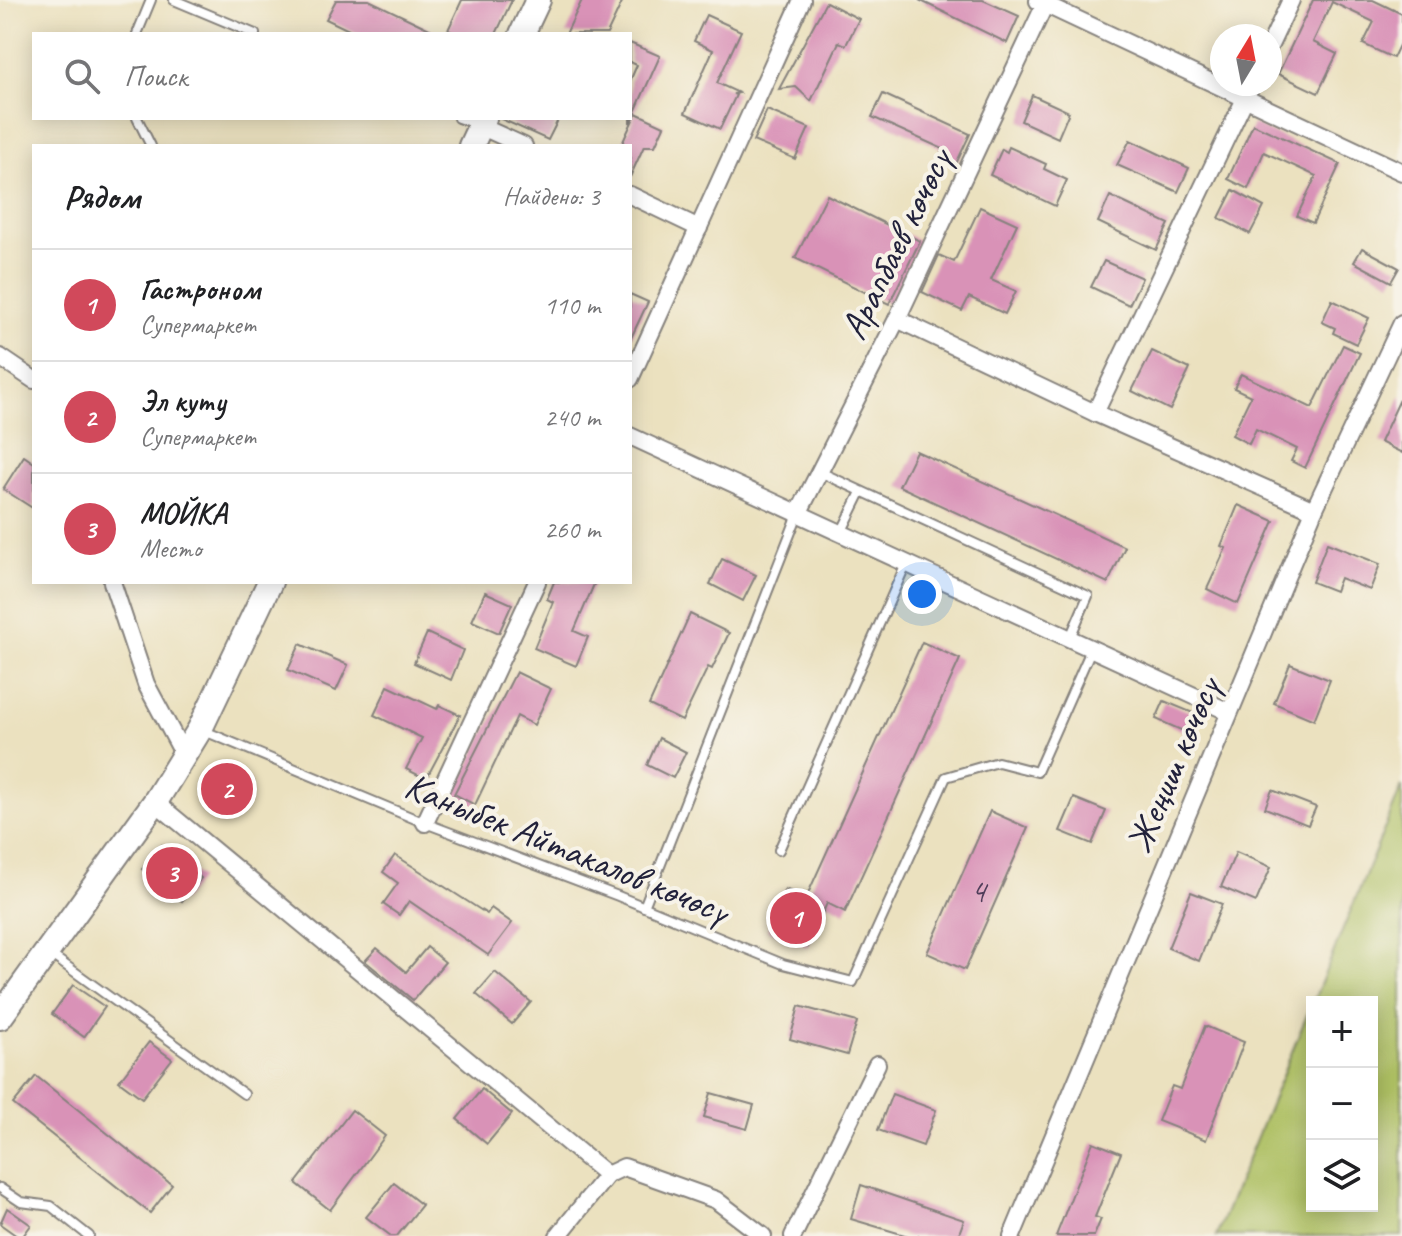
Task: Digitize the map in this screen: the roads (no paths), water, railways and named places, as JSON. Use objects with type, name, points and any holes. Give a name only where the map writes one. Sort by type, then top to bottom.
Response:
[{"type":"main road","points":[[523,32],[538,0]]},
{"type":"main road","points":[[0,1017],[155,802],[200,729],[269,584]]},
{"type":"street","points":[[632,375],[802,0]]},
{"type":"street","points":[[1280,24],[1291,0]]},
{"type":"street","points":[[1043,1],[1210,74]]},
{"type":"street","name":"Арапбаев көчөсү","points":[[798,514],[897,319],[1043,1]]},
{"type":"street","points":[[1095,413],[1246,96]]},
{"type":"street","points":[[1258,96],[1402,172]]},
{"type":"street","points":[[473,127],[519,144]]},
{"type":"street","points":[[632,196],[699,228]]},
{"type":"street","points":[[897,319],[1095,413],[1314,510]]},
{"type":"street","name":"Жеңиш көчөсү","points":[[1012,1236],[1314,510],[1402,323]]},
{"type":"street","points":[[0,357],[32,379]]},
{"type":"street","points":[[632,437],[1229,712]]},
{"type":"street","points":[[113,584],[146,684],[184,755]]},
{"type":"street","points":[[425,823],[536,584]]},
{"type":"street","points":[[155,802],[607,1175]]},
{"type":"street","points":[[793,1236],[877,1064]]},
{"type":"street","points":[[558,1236],[607,1175],[624,1167],[716,1200],[763,1236]]},
{"type":"lane","points":[[138,32],[151,0]]},
{"type":"lane","points":[[174,0],[250,32]]},
{"type":"lane","points":[[138,120],[150,144]]},
{"type":"lane","points":[[819,472],[1088,596],[1069,640]]},
{"type":"lane","points":[[841,534],[861,492]]},
{"type":"lane","points":[[644,907],[798,514]]},
{"type":"lane","points":[[779,850],[906,564]]},
{"type":"lane","name":"Каныбек Айтакалов көчөсү","points":[[200,729],[425,823],[783,964],[853,982],[946,777],[998,762],[1037,772],[1091,650]]},
{"type":"lane","points":[[47,952],[244,1094]]},
{"type":"lane","points":[[0,1188],[21,1202],[51,1206],[89,1236]]},
{"type":"place","name":"Эл куту","points":[[227,789]]},
{"type":"place","name":"МОЙКА","points":[[172,873]]},
{"type":"place","name":"Гастроном","points":[[796,918]]}]
